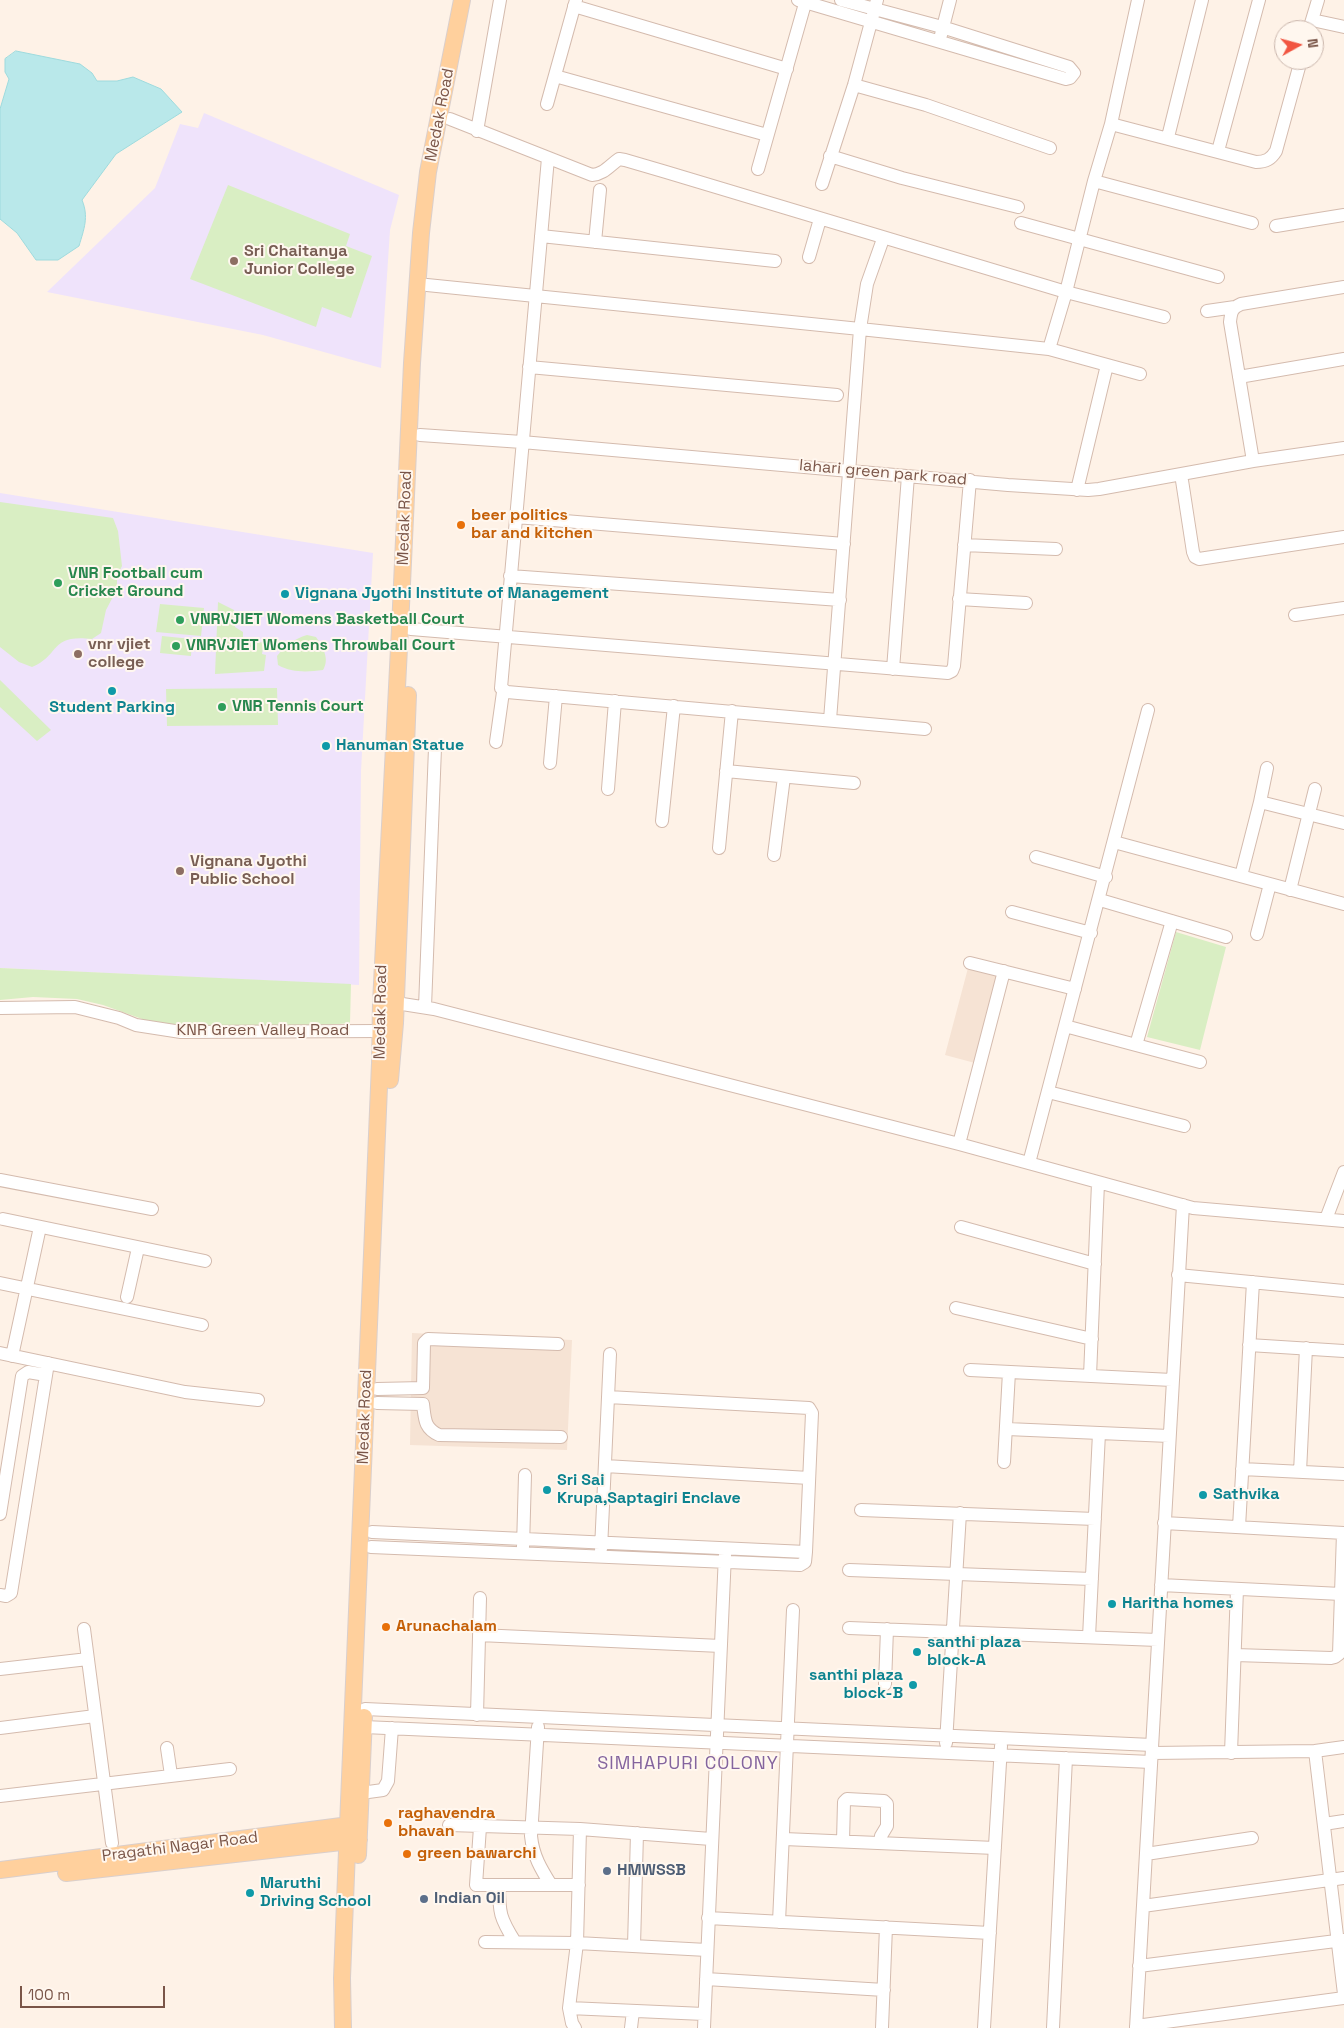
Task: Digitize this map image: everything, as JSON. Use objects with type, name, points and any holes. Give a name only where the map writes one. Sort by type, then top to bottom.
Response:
[{"type":"main road","name":"Medak Road","points":[[343,2028],[342,1978],[354,1832],[361,1792],[365,1709],[377,1396],[380,1031],[416,284],[428,172],[462,0]]},
{"type":"main road","name":"Medak Road","points":[[354,2028],[354,1832],[379,1221],[396,1003],[427,285],[439,174],[474,0]]},
{"type":"main road","name":"Pragathi Nagar Road","points":[[0,1870],[354,1832]]},
{"type":"main road","name":"Pragathi Nagar Road","points":[[0,1881],[354,1832]]},
{"type":"street","points":[[477,130],[500,0]]},
{"type":"street","points":[[758,169],[766,135],[787,69],[803,1],[1066,79],[1070,78],[1074,73],[1069,67],[875,5],[841,0]]},
{"type":"street","points":[[940,43],[942,27],[950,0]]},
{"type":"street","points":[[1049,349],[1066,292],[1094,181],[1112,124],[1138,0]]},
{"type":"street","points":[[1168,137],[1202,0]]},
{"type":"street","points":[[1218,151],[1259,0]]},
{"type":"street","points":[[1312,20],[1318,0]]},
{"type":"street","points":[[547,104],[575,3],[787,69]]},
{"type":"street","points":[[822,184],[854,85],[875,5]]},
{"type":"street","points":[[1324,26],[1344,27]]},
{"type":"street","points":[[1112,124],[1168,137],[1256,162],[1265,162],[1272,158],[1276,151],[1298,70]]},
{"type":"street","points":[[555,76],[766,135]]},
{"type":"street","points":[[854,85],[926,105],[1050,148]]},
{"type":"street","points":[[450,119],[592,175],[605,171],[619,160],[625,160],[883,239],[1066,292],[1164,317]]},
{"type":"street","points":[[830,156],[902,178],[1018,207]]},
{"type":"street","points":[[496,742],[503,692],[500,683],[548,158]]},
{"type":"street","points":[[1094,181],[1252,223]]},
{"type":"street","points":[[595,242],[600,190]]},
{"type":"street","points":[[1276,226],[1344,215]]},
{"type":"street","points":[[809,257],[820,219]]},
{"type":"street","points":[[1022,223],[1218,277]]},
{"type":"street","points":[[541,236],[775,261]]},
{"type":"street","points":[[830,720],[860,329],[868,284],[883,239]]},
{"type":"street","points":[[427,285],[1049,349],[1140,374]]},
{"type":"street","points":[[1206,311],[1344,287]]},
{"type":"street","points":[[1235,307],[1231,312],[1230,322],[1253,461]]},
{"type":"street","points":[[1239,377],[1344,359]]},
{"type":"street","points":[[1078,490],[1108,365]]},
{"type":"street","points":[[529,367],[837,395]]},
{"type":"street","name":"lahari green park road","points":[[420,435],[522,442],[1078,490],[1099,489],[1253,461],[1344,448]]},
{"type":"street","points":[[1181,474],[1193,552],[1195,557],[1199,559],[1344,537]]},
{"type":"street","points":[[893,670],[908,476]]},
{"type":"street","points":[[411,628],[941,674],[952,671],[970,480]]},
{"type":"street","points":[[516,517],[844,544]]},
{"type":"street","points":[[964,545],[1056,549]]},
{"type":"street","points":[[510,576],[840,600]]},
{"type":"street","points":[[959,599],[1026,603]]},
{"type":"street","points":[[1295,615],[1344,608]]},
{"type":"street","points":[[503,692],[925,728]]},
{"type":"street","points":[[550,763],[556,696]]},
{"type":"street","points":[[608,789],[615,701]]},
{"type":"street","points":[[662,821],[674,706]]},
{"type":"street","points":[[1029,1164],[1100,900],[1148,710]]},
{"type":"street","points":[[719,848],[732,712]]},
{"type":"street","points":[[425,1007],[435,748]]},
{"type":"street","points":[[1241,876],[1268,768]]},
{"type":"street","points":[[726,771],[854,784]]},
{"type":"street","points":[[774,855],[784,777]]},
{"type":"street","points":[[1290,890],[1315,789]]},
{"type":"street","points":[[1260,802],[1344,823]]},
{"type":"street","points":[[1114,842],[1344,904]]},
{"type":"street","points":[[1036,857],[1106,877]]},
{"type":"street","points":[[1257,934],[1270,884]]},
{"type":"street","points":[[1100,900],[1226,937]]},
{"type":"street","points":[[1012,912],[1091,933]]},
{"type":"street","points":[[1136,1045],[1172,921]]},
{"type":"street","points":[[970,963],[1075,989]]},
{"type":"street","points":[[959,1144],[1004,971]]},
{"type":"street","points":[[396,1003],[425,1007],[959,1144],[1183,1205],[1206,1210],[1344,1221]]},
{"type":"street","name":"KNR Green Valley Road","points":[[0,1008],[75,1007],[119,1018],[136,1025],[181,1032],[380,1031]]},
{"type":"street","points":[[1065,1026],[1200,1062]]},
{"type":"street","points":[[1048,1092],[1184,1126]]},
{"type":"street","points":[[1326,1219],[1344,1172]]},
{"type":"street","points":[[0,1180],[152,1209]]},
{"type":"street","points":[[1090,1376],[1098,1182]]},
{"type":"street","points":[[1183,1205],[1136,2027],[1344,1998]]},
{"type":"street","points":[[3,1219],[205,1261]]},
{"type":"street","points":[[40,1227],[27,1289],[6,1354],[47,1369],[185,1392],[258,1400]]},
{"type":"street","points":[[961,1227],[1095,1264]]},
{"type":"street","points":[[127,1297],[138,1248]]},
{"type":"street","points":[[1178,1275],[1344,1291]]},
{"type":"street","points":[[1239,1527],[1253,1282]]},
{"type":"street","points":[[0,1283],[202,1325]]},
{"type":"street","points":[[956,1308],[1092,1339]]},
{"type":"street","points":[[558,1344],[428,1339],[424,1343],[423,1404],[425,1424],[431,1432],[439,1435],[561,1437]]},
{"type":"street","points":[[1249,1345],[1344,1351]]},
{"type":"street","points":[[1300,1472],[1306,1348]]},
{"type":"street","points":[[601,1556],[610,1354]]},
{"type":"street","points":[[0,1514],[22,1376],[28,1372],[47,1369]]},
{"type":"street","points":[[0,1595],[6,1596],[11,1593],[47,1369]]},
{"type":"street","points":[[970,1370],[1172,1380]]},
{"type":"street","points":[[1004,1462],[1009,1372]]},
{"type":"street","points":[[377,1396],[423,1388]]},
{"type":"street","points":[[377,1396],[423,1404]]},
{"type":"street","points":[[371,1539],[522,1553],[800,1566],[805,1562],[812,1413],[809,1408],[608,1397]]},
{"type":"street","points":[[1007,1429],[1169,1436]]},
{"type":"street","points":[[1089,1637],[1099,1433]]},
{"type":"street","points":[[605,1466],[809,1478]]},
{"type":"street","points":[[1242,1469],[1344,1474]]},
{"type":"street","points":[[522,1553],[525,1475]]},
{"type":"street","points":[[4,1489],[27,1493]]},
{"type":"street","points":[[861,1510],[1095,1519]]},
{"type":"street","points":[[945,1752],[960,1513]]},
{"type":"street","points":[[1164,1523],[1343,1533],[1340,1650],[1335,1657],[1235,1655]]},
{"type":"street","points":[[371,1539],[523,1539],[806,1552]]},
{"type":"street","points":[[704,2028],[725,1548]]},
{"type":"street","points":[[849,1570],[956,1572],[1092,1579]]},
{"type":"street","points":[[1161,1585],[1341,1594]]},
{"type":"street","points":[[1231,1753],[1237,1589]]},
{"type":"street","points":[[477,1715],[480,1598]]},
{"type":"street","points":[[779,1922],[793,1610]]},
{"type":"street","points":[[849,1628],[1158,1640]]},
{"type":"street","points":[[84,1629],[112,1843]]},
{"type":"street","points":[[885,1684],[887,1629]]},
{"type":"street","points":[[479,1635],[722,1646]]},
{"type":"street","points":[[0,1669],[88,1659]]},
{"type":"street","points":[[365,1709],[1002,1739],[1151,1753]]},
{"type":"street","points":[[422,1712],[422,1730]]},
{"type":"street","points":[[0,1728],[95,1716]]},
{"type":"street","points":[[539,1717],[532,1827],[534,1855],[551,1885]]},
{"type":"street","points":[[364,1727],[1066,1758],[1151,1753],[1315,1751],[1344,1748]]},
{"type":"street","points":[[361,1792],[383,1790],[388,1781],[392,1728]]},
{"type":"street","points":[[984,2028],[1002,1739]]},
{"type":"street","points":[[168,1748],[171,1775]]},
{"type":"street","points":[[1315,1751],[1331,1880],[1341,1940],[1344,1994]]},
{"type":"street","points":[[1053,2028],[1066,1758]]},
{"type":"street","points":[[0,1796],[104,1782],[230,1769]]},
{"type":"street","points":[[843,1841],[844,1802],[847,1799],[884,1801],[887,1804],[887,1826],[881,1836],[880,1843]]},
{"type":"street","points":[[1324,1824],[1344,1822]]},
{"type":"street","points":[[449,1825],[580,1829],[711,1839]]},
{"type":"street","points":[[480,1827],[476,1885],[579,1885]]},
{"type":"street","points":[[575,2028],[569,2008],[577,1943],[580,1829]]},
{"type":"street","points":[[634,1946],[637,1834]]},
{"type":"street","points":[[1146,1854],[1252,1838]]},
{"type":"street","points":[[784,1839],[995,1848]]},
{"type":"street","points":[[1143,1906],[1344,1878]]},
{"type":"street","points":[[499,1885],[501,1920],[515,1942]]},
{"type":"street","points":[[708,1918],[990,1933]]},
{"type":"street","points":[[882,2028],[886,1927]]},
{"type":"street","points":[[1139,1966],[1341,1940]]},
{"type":"street","points":[[485,1942],[577,1943],[707,1950]]},
{"type":"street","points":[[706,1979],[884,1990]]},
{"type":"street","points":[[569,2008],[704,2014]]},
{"type":"street","points":[[631,2028],[633,2011]]},
{"type":"shaded area","name":"Sri Chaitanya Junior College","points":[[204,113],[399,195],[390,230],[381,368],[263,335],[47,292],[155,188],[180,124],[198,128]]},
{"type":"shaded area","points":[[0,493],[373,553],[361,771],[359,985],[0,968]]},
{"type":"shaded area","points":[[968,968],[998,976],[975,1063],[945,1055]]},
{"type":"shaded area","points":[[412,1333],[572,1340],[567,1450],[410,1445]]},
{"type":"green space","points":[[228,185],[350,234],[346,246],[372,256],[351,318],[322,307],[316,327],[190,279]]},
{"type":"green space","name":"VNR Football cum Cricket Ground","points":[[0,502],[113,518],[118,531],[122,566],[117,576],[117,589],[106,610],[101,633],[92,639],[78,638],[62,642],[48,657],[32,667],[19,662],[0,647]]},
{"type":"green space","points":[[218,602],[234,610],[235,627],[243,632],[243,639],[252,643],[264,642],[262,654],[266,655],[264,671],[215,674]]},
{"type":"green space","name":"VNRVJIET Womens Basketball Court","points":[[160,604],[204,608],[201,636],[156,632]]},
{"type":"green space","points":[[307,635],[316,637],[323,649],[326,662],[323,670],[294,671],[278,665],[277,656],[294,641]]},
{"type":"green space","name":"VNRVJIET Womens Throwball Court","points":[[162,636],[192,639],[191,656],[160,653]]},
{"type":"green space","points":[[0,680],[51,730],[37,741],[0,707]]},
{"type":"green space","name":"VNR Tennis Court","points":[[277,688],[278,725],[167,726],[166,689]]},
{"type":"green space","points":[[1176,932],[1226,947],[1200,1050],[1147,1037]]},
{"type":"green space","points":[[0,968],[351,984],[350,1023],[198,1027],[156,1024],[103,1005],[77,999],[33,997],[0,1000]]},
{"type":"water","points":[[16,51],[80,64],[92,73],[97,81],[117,81],[133,77],[161,89],[182,112],[116,154],[82,200],[85,218],[79,246],[58,260],[36,260],[17,233],[0,219],[0,109],[9,79],[5,72],[5,59]]},
{"type":"place","name":"Sri Chaitanya Junior College","points":[[234,261]]},
{"type":"place","name":"beer politics bar and kitchen","points":[[461,525]]},
{"type":"place","name":"VNR Football cum Cricket Ground","points":[[58,583]]},
{"type":"place","name":"Vignana Jyothi Institute of Management","points":[[285,594]]},
{"type":"place","name":"VNRVJIET Womens Basketball Court","points":[[180,620]]},
{"type":"place","name":"VNRVJIET Womens Throwball Court","points":[[176,646]]},
{"type":"place","name":"vnr vjiet college","points":[[78,654]]},
{"type":"place","name":"Student Parking","points":[[112,691]]},
{"type":"place","name":"VNR Tennis Court","points":[[222,707]]},
{"type":"place","name":"Hanuman Statue","points":[[326,746]]},
{"type":"place","name":"Vignana Jyothi Public School","points":[[180,871]]},
{"type":"place","name":"Sri Sai Krupa,Saptagiri Enclave","points":[[547,1490]]},
{"type":"place","name":"Sathvika","points":[[1203,1495]]},
{"type":"place","name":"Haritha homes","points":[[1112,1604]]},
{"type":"place","name":"Arunachalam","points":[[386,1627]]},
{"type":"place","name":"santhi plaza block-A","points":[[917,1652]]},
{"type":"place","name":"santhi plaza block-B","points":[[913,1685]]},
{"type":"place","name":"raghavendra bhavan","points":[[388,1823]]},
{"type":"place","name":"green bawarchi","points":[[407,1854]]},
{"type":"place","name":"HMWSSB","points":[[607,1871]]},
{"type":"place","name":"Maruthi Driving School","points":[[250,1893]]},
{"type":"place","name":"Indian Oil","points":[[424,1899]]},
{"type":"district","name":"SIMHAPURI COLONY","points":[[688,1764]]}]
